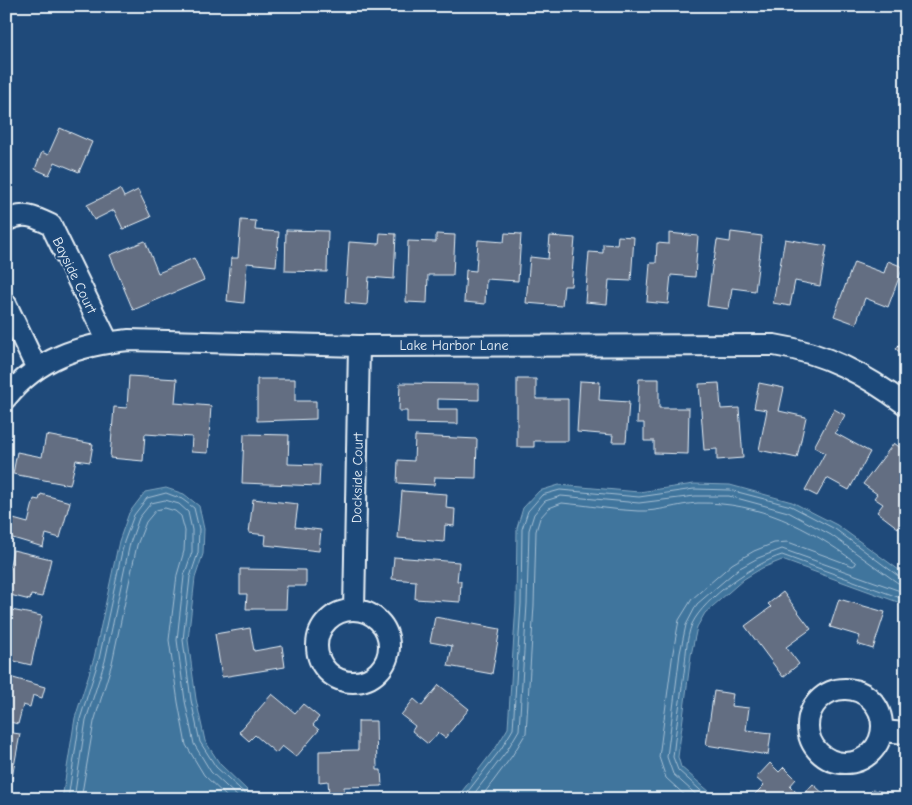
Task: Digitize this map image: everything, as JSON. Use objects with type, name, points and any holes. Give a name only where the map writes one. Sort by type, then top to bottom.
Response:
[{"type":"street","name":"Bayside Court","points":[[6,221],[14,216],[30,215],[51,224],[108,342]]},
{"type":"street","points":[[6,304],[37,369]]},
{"type":"street","name":"Lake Harbor Lane","points":[[6,398],[27,375],[49,360],[73,350],[108,342],[138,340],[359,346],[774,345],[800,349],[830,360],[885,389],[906,405]]},
{"type":"street","name":"Dockside Court","points":[[354,610],[359,346]]},
{"type":"street","points":[[882,731],[906,733]]},
{"type":"water","points":[[694,484],[730,485],[792,502],[837,525],[906,575],[906,605],[782,560],[762,568],[744,579],[705,613],[697,627],[691,655],[678,757],[681,767],[718,799],[456,799],[497,746],[508,728],[516,604],[517,528],[523,508],[539,491],[559,485],[639,492]]},
{"type":"water","points":[[166,488],[184,494],[199,506],[204,529],[203,554],[195,578],[188,640],[196,699],[205,741],[220,764],[250,793],[263,799],[62,799],[75,718],[94,658],[119,541],[129,513],[145,492]]},
{"type":"building","points":[[60,128],[92,142],[79,172],[55,162],[49,175],[35,169],[42,152],[48,155]]},
{"type":"building","points":[[120,189],[124,197],[138,190],[151,217],[123,229],[114,210],[94,220],[87,205]]},
{"type":"building","points":[[241,220],[256,221],[255,230],[279,232],[276,266],[247,263],[244,303],[227,301],[231,258],[238,258]]},
{"type":"building","points":[[286,230],[328,231],[327,272],[285,271]]},
{"type":"building","points":[[731,232],[762,236],[755,291],[732,288],[729,309],[707,306],[717,240],[730,242]]},
{"type":"building","points":[[380,233],[396,234],[394,279],[369,277],[367,305],[345,303],[349,242],[379,244]]},
{"type":"building","points":[[505,233],[521,234],[518,281],[486,279],[485,304],[464,302],[466,270],[476,271],[478,240],[504,242]]},
{"type":"building","points":[[669,233],[698,236],[695,277],[671,275],[668,304],[647,302],[650,263],[656,263],[657,243],[669,244]]},
{"type":"building","points":[[436,234],[455,235],[453,275],[428,275],[427,303],[406,302],[408,241],[436,242]]},
{"type":"building","points":[[550,236],[575,238],[571,286],[564,286],[562,306],[526,303],[530,257],[548,259]]},
{"type":"building","points":[[618,236],[634,237],[631,281],[609,280],[607,304],[585,302],[589,252],[603,253],[603,244],[617,245]]},
{"type":"building","points":[[785,239],[827,246],[820,286],[795,281],[790,306],[773,303]]},
{"type":"building","points":[[145,241],[158,273],[194,258],[204,280],[133,310],[110,255]]},
{"type":"building","points":[[888,261],[903,267],[888,307],[865,298],[856,324],[834,316],[854,262],[884,273]]},
{"type":"building","points":[[906,336],[906,357],[896,349]]},
{"type":"building","points":[[129,376],[177,379],[175,403],[211,406],[208,453],[191,452],[192,437],[145,434],[143,461],[110,458],[114,407],[127,408]]},
{"type":"building","points":[[257,379],[295,379],[295,401],[316,401],[316,419],[257,421]]},
{"type":"building","points":[[517,379],[536,379],[536,399],[568,399],[568,441],[534,441],[534,447],[517,447]]},
{"type":"building","points":[[639,379],[659,379],[659,408],[689,408],[688,454],[654,453],[654,441],[644,441],[644,423],[637,423]]},
{"type":"building","points":[[580,381],[600,382],[599,400],[629,402],[626,442],[612,442],[613,435],[577,432]]},
{"type":"building","points":[[400,383],[479,384],[479,400],[438,399],[438,409],[458,409],[458,424],[407,423],[407,411],[399,411]]},
{"type":"building","points":[[719,383],[721,409],[739,408],[743,458],[717,460],[717,449],[704,450],[699,384]]},
{"type":"building","points":[[759,383],[784,388],[779,411],[806,417],[797,458],[759,450],[767,410],[754,408]]},
{"type":"building","points":[[834,409],[845,415],[835,433],[870,452],[849,490],[827,478],[817,496],[805,490],[825,453],[814,447]]},
{"type":"building","points":[[244,434],[289,435],[288,464],[320,465],[319,486],[242,483]]},
{"type":"building","points":[[46,435],[93,444],[90,462],[76,460],[70,485],[13,474],[17,452],[42,457]]},
{"type":"building","points":[[415,436],[477,439],[476,478],[435,477],[434,485],[397,483],[398,460],[414,461]]},
{"type":"building","points":[[894,443],[906,452],[906,466],[900,475],[906,479],[906,517],[898,528],[877,512],[883,504],[874,498],[877,494],[863,484]]},
{"type":"building","points":[[402,491],[447,494],[446,508],[455,509],[454,526],[445,525],[444,542],[398,538]]},
{"type":"building","points":[[41,494],[70,502],[60,538],[46,534],[43,547],[6,536],[6,517],[28,523],[34,499],[39,500]]},
{"type":"building","points":[[253,499],[298,504],[295,527],[321,530],[319,551],[265,545],[266,535],[249,533]]},
{"type":"building","points":[[13,550],[51,559],[42,597],[31,595],[30,600],[6,594],[6,574],[8,574]]},
{"type":"building","points":[[394,557],[459,562],[457,581],[461,581],[460,602],[415,599],[416,581],[392,579]]},
{"type":"building","points":[[240,569],[306,570],[306,586],[287,586],[286,609],[246,609],[247,594],[240,594]]},
{"type":"building","points":[[783,592],[811,629],[786,647],[799,664],[783,677],[745,626],[771,607],[768,604]]},
{"type":"building","points":[[839,599],[885,612],[873,649],[857,644],[860,636],[830,627]]},
{"type":"building","points":[[6,609],[42,616],[31,665],[6,659]]},
{"type":"building","points":[[435,617],[500,629],[492,674],[448,666],[452,646],[430,642]]},
{"type":"building","points":[[250,628],[254,651],[282,646],[285,667],[222,677],[215,634]]},
{"type":"building","points":[[906,659],[906,676],[903,675]]},
{"type":"building","points":[[6,676],[45,687],[42,698],[33,695],[30,707],[23,705],[18,724],[6,721]]},
{"type":"building","points":[[439,685],[469,709],[445,738],[438,733],[428,744],[412,731],[415,726],[401,715],[414,699],[422,706]]},
{"type":"building","points":[[714,691],[733,694],[731,706],[749,708],[746,730],[771,733],[768,755],[706,745]]},
{"type":"building","points":[[272,694],[295,713],[303,704],[319,717],[313,725],[319,730],[296,757],[282,746],[276,753],[255,735],[249,741],[239,732]]},
{"type":"building","points":[[358,721],[376,721],[377,770],[381,770],[382,786],[344,787],[344,793],[329,794],[328,781],[319,782],[319,751],[358,750]]},
{"type":"building","points":[[6,732],[20,734],[11,783],[6,782]]},
{"type":"building","points":[[770,763],[779,772],[784,767],[796,779],[790,786],[801,797],[813,784],[827,797],[825,799],[759,799],[754,795],[764,785],[756,778]]},
{"type":"building","points":[[872,790],[891,793],[890,799],[871,799]]}]
